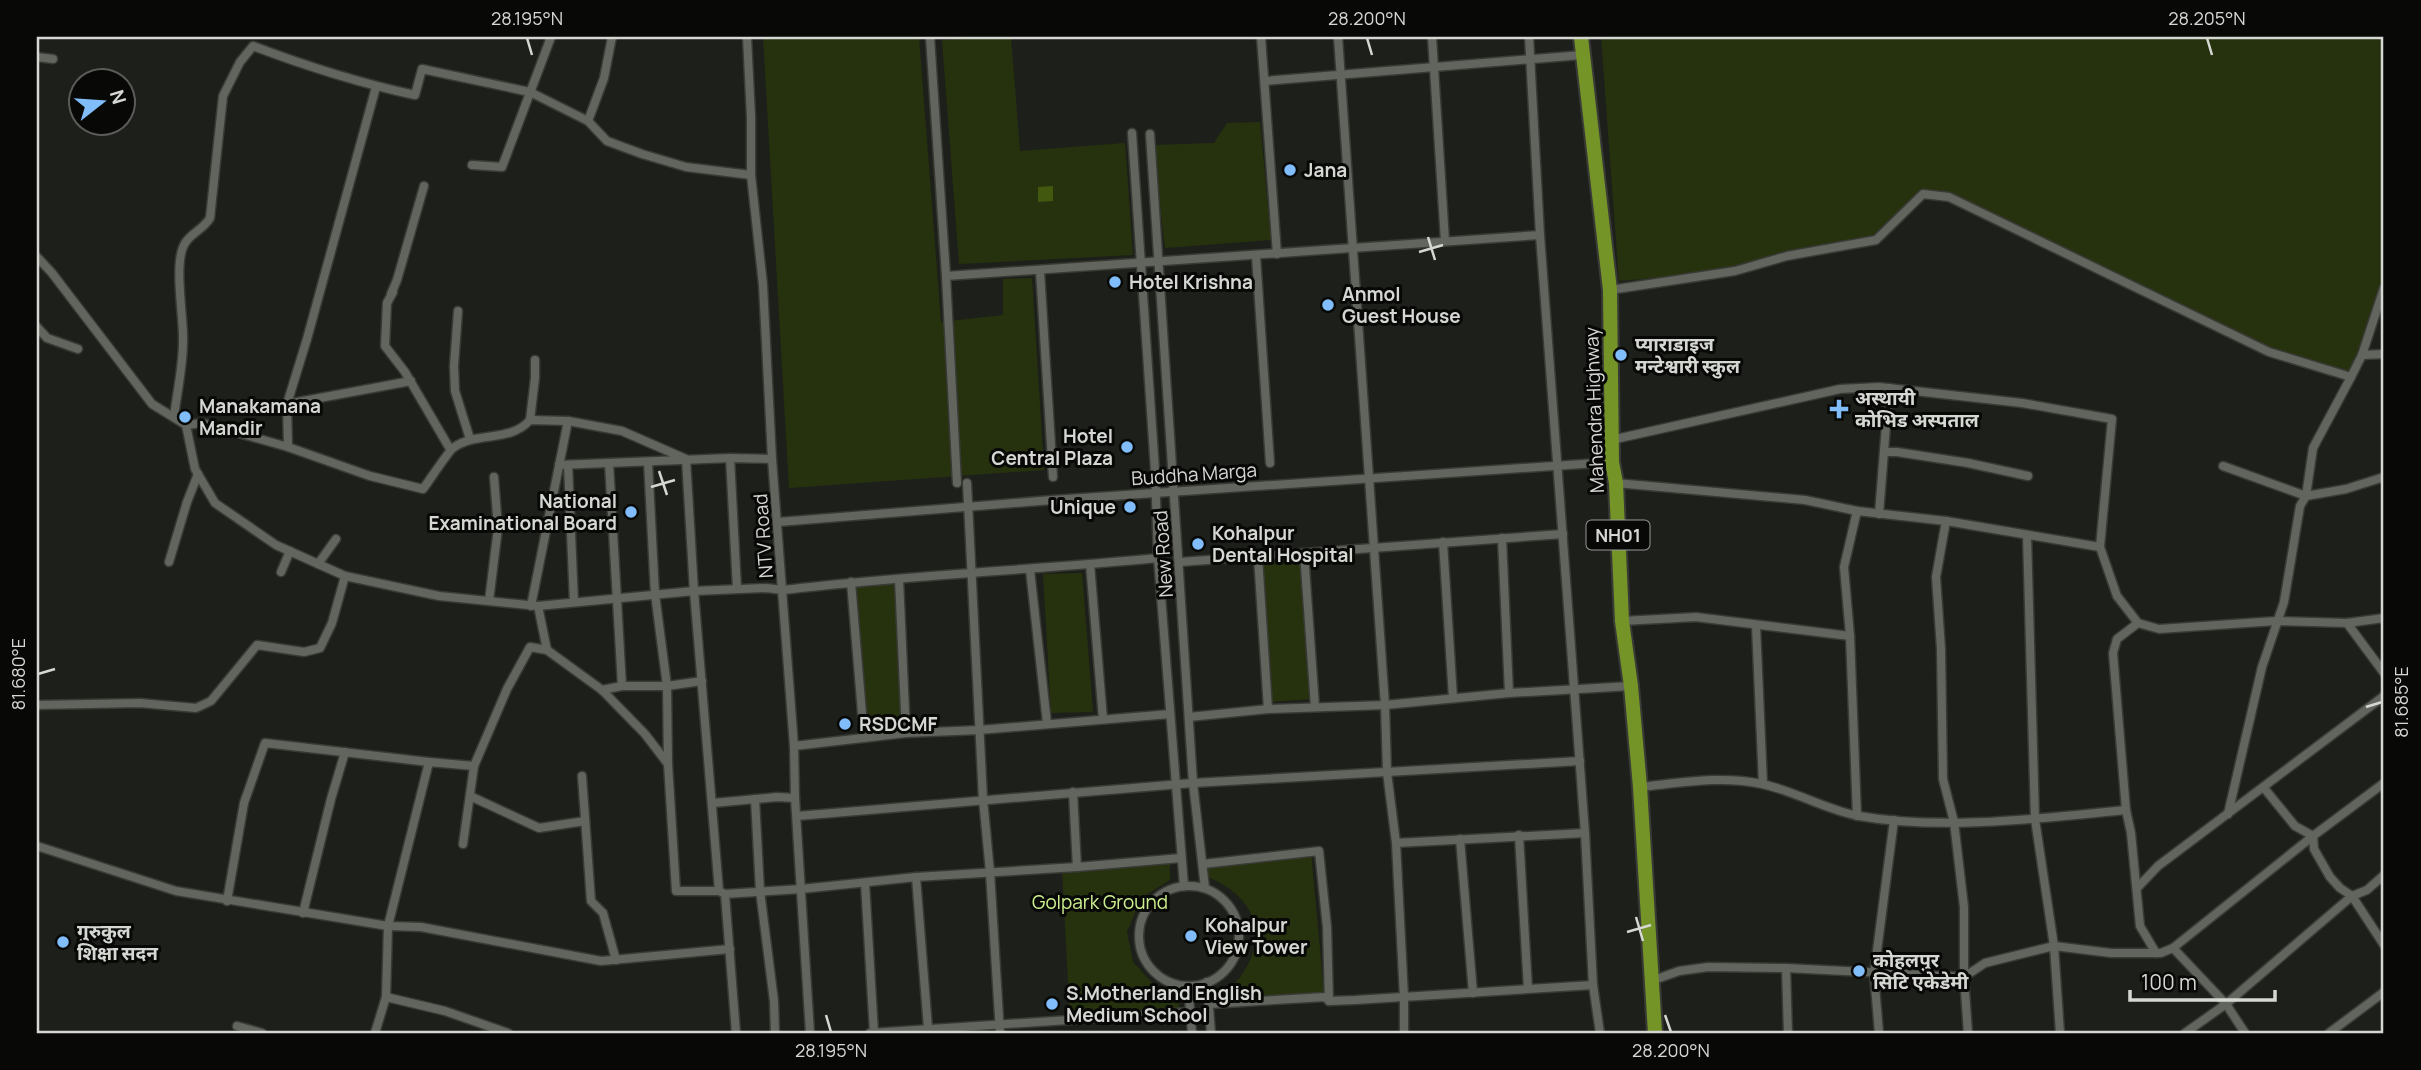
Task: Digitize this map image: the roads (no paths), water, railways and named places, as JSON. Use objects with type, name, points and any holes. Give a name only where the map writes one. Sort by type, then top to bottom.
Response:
[{"type":"highway","name":"Mahendra Highway","points":[[1581,37],[1609,290],[1612,462],[1616,483],[1622,621],[1640,787],[1655,1033]]},
{"type":"street","points":[[472,165],[502,167],[551,37]]},
{"type":"street","points":[[588,121],[604,78],[612,37]]},
{"type":"street","name":"NTV Road","points":[[747,37],[751,175],[763,285],[810,1033]]},
{"type":"street","points":[[930,37],[962,483],[968,506],[983,799],[1000,1028]]},
{"type":"street","points":[[1261,37],[1277,254]]},
{"type":"street","points":[[1338,37],[1385,705],[1387,772],[1396,843],[1404,1033]]},
{"type":"street","points":[[1432,37],[1445,241]]},
{"type":"street","points":[[1529,37],[1540,235],[1575,690],[1593,985],[1600,1033]]},
{"type":"street","points":[[174,418],[183,339],[179,290],[183,246],[190,237],[204,229],[210,218],[223,96],[240,62],[253,46],[300,64],[376,87],[415,95],[422,69],[530,92],[588,121],[607,141],[686,167],[751,175]]},
{"type":"street","points":[[1265,81],[1434,65],[1582,55]]},
{"type":"street","points":[[37,57],[52,59]]},
{"type":"street","points":[[288,447],[287,404],[376,87]]},
{"type":"street","name":"New Road","points":[[1132,133],[1158,558],[1184,886]]},
{"type":"street","name":"New Road","points":[[1150,134],[1189,717],[1205,888]]},
{"type":"street","points":[[424,186],[397,280],[387,303],[385,346],[411,381],[450,449]]},
{"type":"street","points":[[1609,290],[1735,271],[1787,256],[1876,240],[1923,194],[1949,197],[2269,352],[2351,377]]},
{"type":"street","points":[[946,276],[1540,235]]},
{"type":"street","points":[[1256,256],[1270,463]]},
{"type":"street","points":[[37,257],[152,404],[174,418],[186,425],[204,423],[288,447],[370,476],[423,489],[450,449],[470,439],[509,434],[523,428],[530,420],[535,360]]},
{"type":"street","points":[[1040,271],[1053,477]]},
{"type":"street","points":[[2228,814],[2262,667],[2284,602],[2313,448],[2362,355],[2384,288]]},
{"type":"street","points":[[387,303],[393,292]]},
{"type":"street","points":[[458,311],[455,391],[470,439]]},
{"type":"street","points":[[37,327],[47,338],[78,349]]},
{"type":"street","points":[[2362,355],[2384,354]]},
{"type":"street","points":[[287,404],[411,381]]},
{"type":"street","points":[[1611,440],[1840,388],[1889,388],[2022,403],[2112,419],[2100,548],[2117,596],[2138,623],[2159,629],[2276,621],[2347,623],[2384,618]]},
{"type":"street","points":[[1879,514],[1889,388]]},
{"type":"street","points":[[530,420],[568,421],[622,431],[686,459]]},
{"type":"street","points":[[547,650],[534,606],[564,465],[568,421]]},
{"type":"street","points":[[186,425],[198,474],[215,503],[276,545],[345,576],[439,596],[534,606],[737,588],[783,590],[972,571],[1030,570],[1158,558]]},
{"type":"street","points":[[1885,452],[1956,461],[2028,476]]},
{"type":"street","points":[[730,458],[737,588]]},
{"type":"street","points":[[564,465],[686,459],[772,459]]},
{"type":"street","points":[[686,459],[694,591],[736,1033]]},
{"type":"street","points":[[648,461],[655,594],[667,685],[668,764],[676,891],[801,889],[916,877],[1181,858]]},
{"type":"street","name":"Buddha Marga","points":[[778,522],[968,506],[1612,462]]},
{"type":"street","points":[[609,463],[622,686]]},
{"type":"street","points":[[564,465],[574,602]]},
{"type":"street","points":[[2222,466],[2305,496],[2346,489],[2384,477]]},
{"type":"street","points":[[169,562],[198,474]]},
{"type":"street","points":[[489,601],[498,528],[494,477]]},
{"type":"street","points":[[1616,483],[1805,500],[1857,511],[1946,521],[2100,548]]},
{"type":"street","points":[[1857,511],[1844,567],[1850,636],[1857,816]]},
{"type":"street","points":[[1946,521],[1936,577],[1941,649],[1943,779],[1954,822],[1964,906],[1964,977],[1968,1033]]},
{"type":"street","points":[[1180,562],[1563,534]]},
{"type":"street","points":[[2027,536],[2035,819],[2054,946],[2060,1033]]},
{"type":"street","points":[[1502,538],[1508,693]]},
{"type":"street","points":[[318,564],[336,539]]},
{"type":"street","points":[[1443,542],[1454,698]]},
{"type":"street","points":[[281,572],[290,551]]},
{"type":"street","points":[[1304,553],[1315,707]]},
{"type":"street","points":[[1258,557],[1268,709]]},
{"type":"street","points":[[1090,564],[1104,719]]},
{"type":"street","points":[[1030,570],[1047,723]]},
{"type":"street","points":[[37,705],[140,703],[196,708],[211,701],[257,645],[304,652],[320,648],[332,623],[345,576]]},
{"type":"street","points":[[899,579],[906,733]]},
{"type":"street","points":[[852,582],[864,737]]},
{"type":"street","points":[[1622,621],[1696,617],[1850,636]]},
{"type":"street","points":[[2138,623],[2117,639],[2113,653],[2126,810],[2138,887],[2140,926],[2156,953]]},
{"type":"street","points":[[2347,623],[2384,673]]},
{"type":"street","points":[[1756,626],[1763,784]]},
{"type":"street","points":[[463,844],[474,766],[530,647],[547,650],[602,690],[645,734],[668,764]]},
{"type":"street","points":[[602,690],[622,686],[702,681]]},
{"type":"street","points":[[1189,717],[1268,709],[1385,705],[1508,693],[1631,686]]},
{"type":"street","points":[[2138,887],[2158,866],[2384,696]]},
{"type":"street","points":[[794,747],[906,733],[979,730],[1170,713]]},
{"type":"street","points":[[227,901],[244,803],[265,743],[474,766]]},
{"type":"street","points":[[303,913],[345,752]]},
{"type":"street","points":[[797,816],[1194,783],[1580,761]]},
{"type":"street","points":[[375,1033],[386,997],[388,926],[429,762]]},
{"type":"street","points":[[582,776],[591,901],[603,913],[616,960]]},
{"type":"street","points":[[1640,787],[1721,778],[1763,784],[1857,816],[1894,820],[1954,822],[2035,819],[2126,810]]},
{"type":"street","points":[[1651,981],[1679,971],[1708,967],[1964,977],[1985,963],[2054,946],[2111,953],[2156,953],[2173,948],[2384,783]]},
{"type":"street","points":[[2264,788],[2295,826],[2313,836]]},
{"type":"street","points":[[1073,792],[1077,867]]},
{"type":"street","points":[[470,796],[539,828],[584,821]]},
{"type":"street","points":[[713,803],[795,798]]},
{"type":"street","points":[[755,799],[760,891],[774,1000],[775,1033]]},
{"type":"street","points":[[1879,1033],[1874,974],[1894,820]]},
{"type":"street","points":[[1396,843],[1585,833]]},
{"type":"street","points":[[1519,835],[1528,989]]},
{"type":"street","points":[[2313,836],[2314,849],[2330,877],[2352,896],[2384,945]]},
{"type":"street","points":[[1460,839],[1473,993]]},
{"type":"street","points":[[37,846],[176,891],[388,926],[421,927],[601,961],[730,949]]},
{"type":"street","points":[[1203,864],[1319,851],[1327,927],[1329,1001]]},
{"type":"street","points":[[2185,1033],[2226,1004],[2352,896],[2367,890],[2384,875]]},
{"type":"street","points":[[916,877],[928,1028]]},
{"type":"street","points":[[865,883],[872,1033],[928,1028],[1000,1028],[1191,1012]]},
{"type":"street","points":[[1184,886],[1205,888],[1217,894],[1227,903],[1238,928],[1236,955],[1229,966],[1219,976],[1207,982],[1188,986],[1168,981],[1153,969],[1140,942],[1142,923],[1150,905],[1165,892],[1184,886]]},
{"type":"street","points":[[2173,948],[2226,1004],[2245,1033]]},
{"type":"street","points":[[1786,968],[1788,1033]]},
{"type":"street","points":[[1207,982],[1211,1033]]},
{"type":"street","points":[[1210,1004],[1325,997],[1329,1001],[1593,985]]},
{"type":"street","points":[[1188,986],[1192,1033]]},
{"type":"street","points":[[2329,1033],[2384,992]]},
{"type":"street","points":[[386,997],[445,1011],[509,1033]]},
{"type":"street","points":[[237,1026],[262,1033]]},
{"type":"place","name":"Jana","points":[[1290,170]]},
{"type":"place","name":"Hotel Krishna","points":[[1115,282]]},
{"type":"place","name":"Anmol Guest House","points":[[1328,305]]},
{"type":"place","name":"प्याराडाइज मन्टेश्वारी स्कुल","points":[[1621,355]]},
{"type":"place","name":"अस्थायी कोभिड अस्पताल","points":[[1839,409]]},
{"type":"place","name":"Manakamana Mandir","points":[[185,417]]},
{"type":"place","name":"Hotel Central Plaza","points":[[1127,447]]},
{"type":"place","name":"Unique","points":[[1130,507]]},
{"type":"place","name":"National Examinational Board","points":[[631,512]]},
{"type":"place","name":"Kohalpur Dental Hospital","points":[[1198,544]]},
{"type":"place","name":"RSDCMF","points":[[845,724]]},
{"type":"place","name":"Kohalpur View Tower","points":[[1191,936]]},
{"type":"place","name":"गुरुकुल शिक्षा सदन","points":[[63,942]]},
{"type":"place","name":"कोहलपुर सिटि एकेडेमी","points":[[1859,971]]},
{"type":"place","name":"S.Motherland English Medium School","points":[[1052,1004]]},
{"type":"park label","name":"Golpark Ground","points":[[1100,902]]}]
